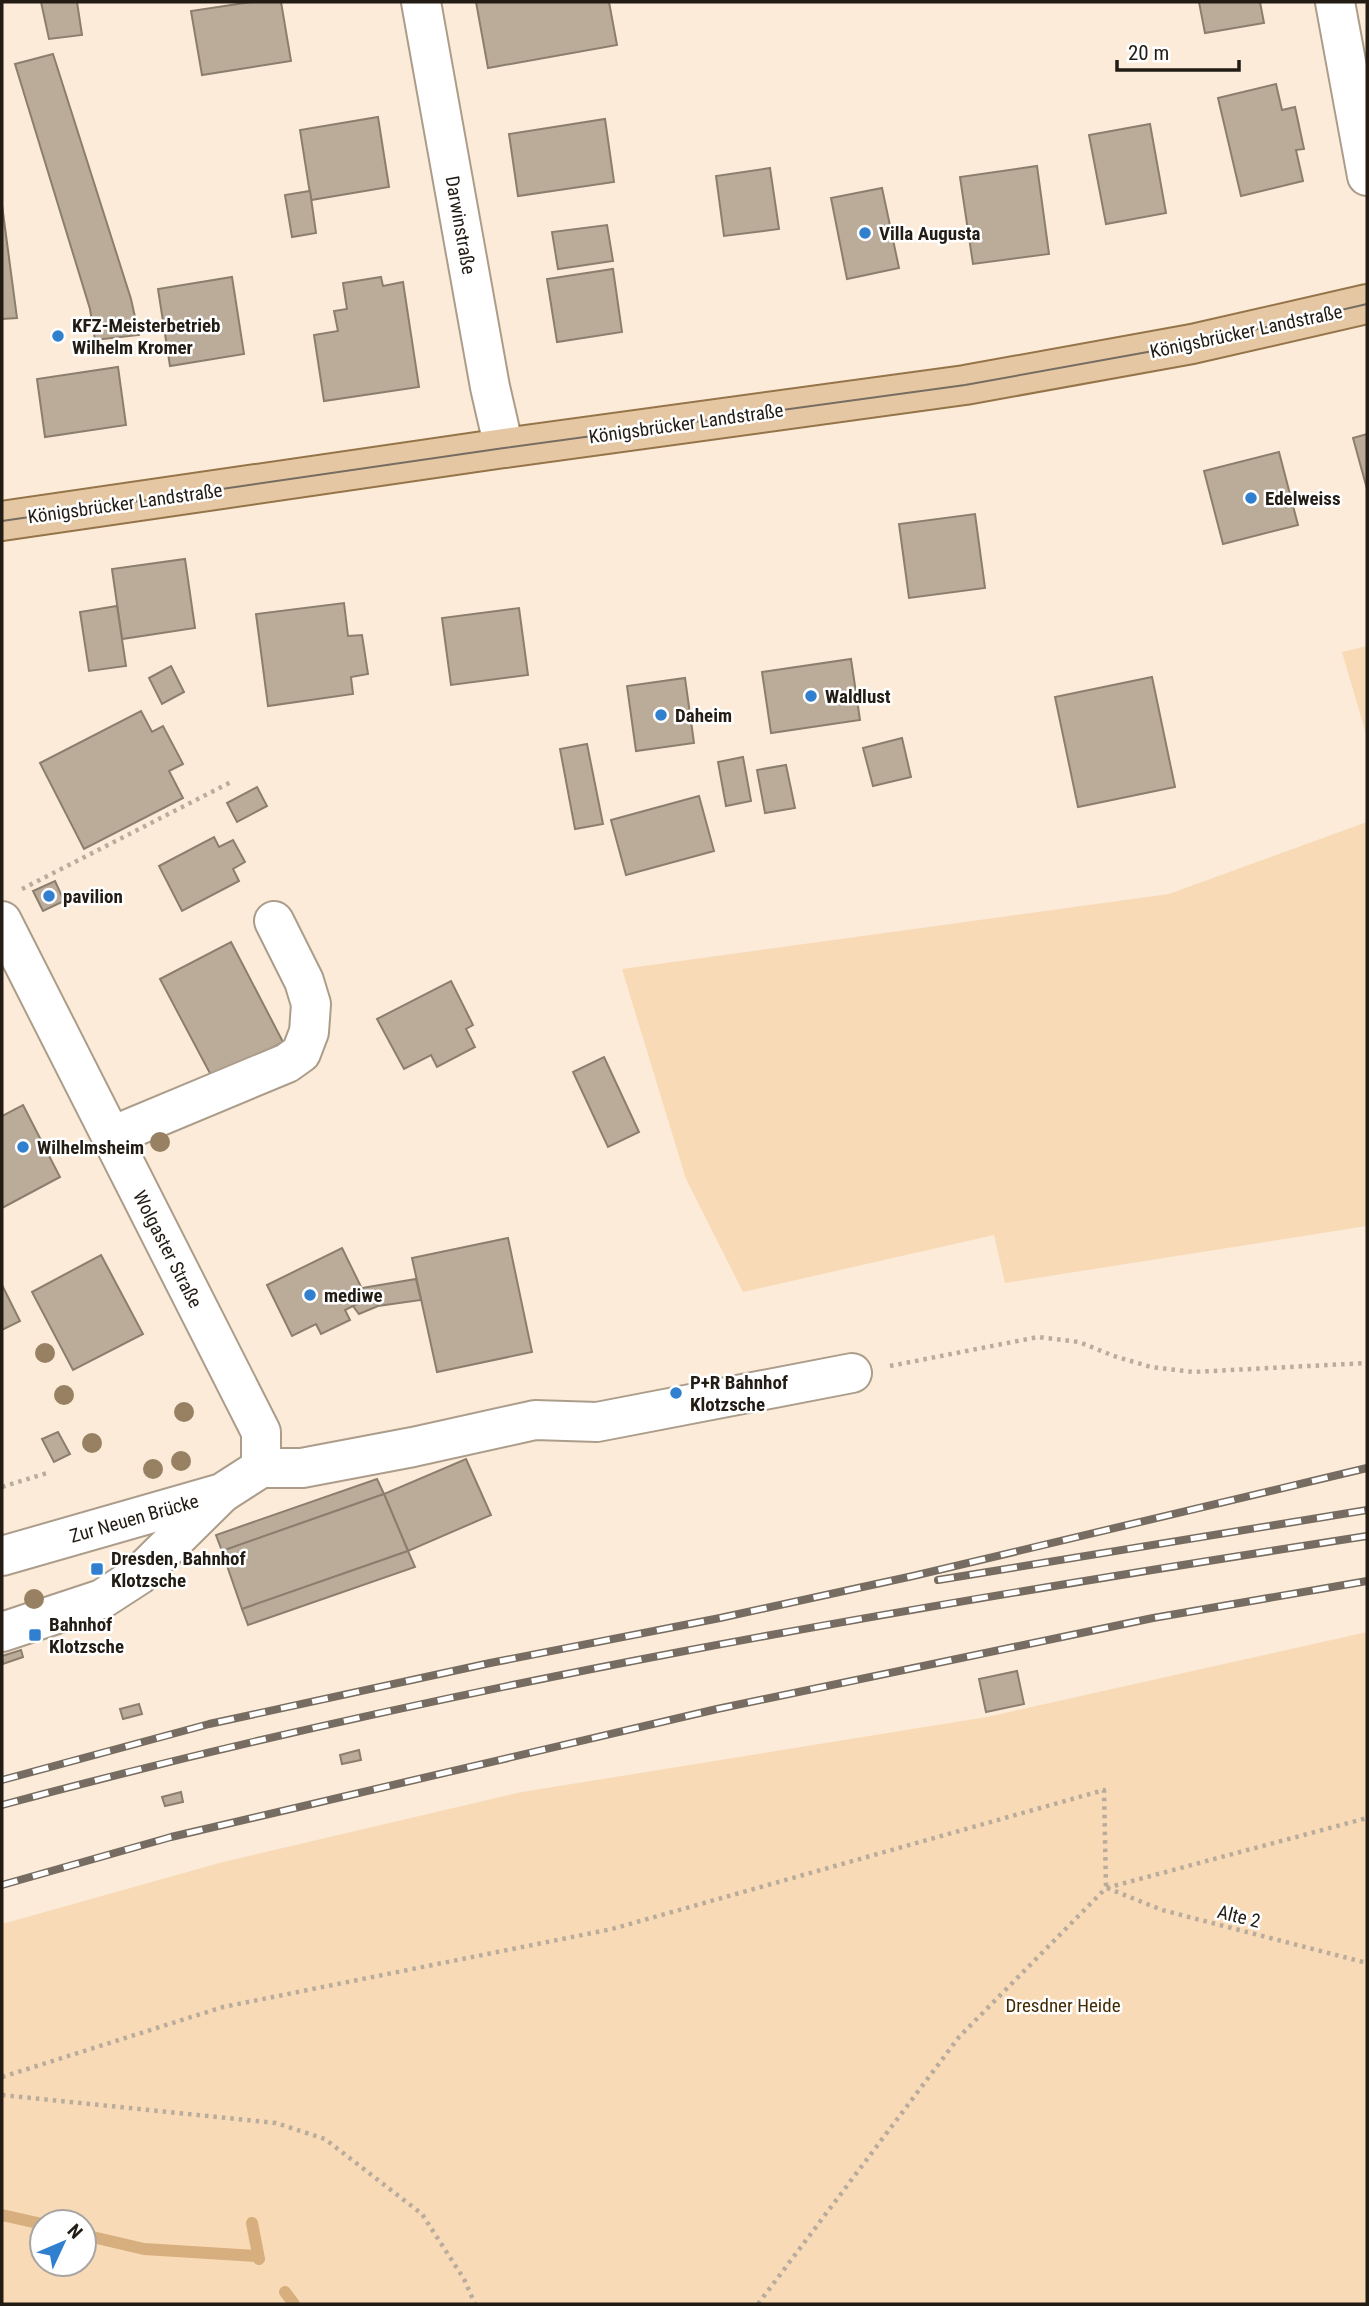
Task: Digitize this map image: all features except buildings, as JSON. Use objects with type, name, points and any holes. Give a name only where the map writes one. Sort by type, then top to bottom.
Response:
[{"type":"main road","name":"Königsbrücker Landstraße","points":[[2,521],[965,385],[1192,344],[1367,304]]},
{"type":"street","name":"Darwinstraße","points":[[421,2],[490,387],[504,448]]},
{"type":"street","points":[[1335,2],[1367,176]]},
{"type":"street","name":"Wolgaster Straße","points":[[2,921],[261,1433],[261,1468]]},
{"type":"street","points":[[112,1136],[287,1063],[301,1053],[309,1032],[311,1004],[304,981],[274,921]]},
{"type":"street","points":[[261,1468],[302,1468],[535,1420],[597,1422],[852,1373]]},
{"type":"street","name":"Zur Neuen Brücke","points":[[2,1556],[222,1493],[261,1468]]},
{"type":"street","points":[[2,1632],[102,1599],[139,1575],[222,1493]]},
{"type":"path","points":[[27,886],[233,781]]},
{"type":"path","points":[[852,1373],[1038,1337],[1079,1342],[1151,1367],[1193,1372],[1367,1363]]},
{"type":"path","points":[[2,1487],[50,1472]]},
{"type":"path","points":[[2,2077],[223,2007],[612,1929],[1104,1790],[1106,1888]]},
{"type":"path","points":[[758,2304],[959,2037],[1106,1888],[1367,1818]]},
{"type":"path","name":"Alte 2","points":[[1106,1888],[1162,1910],[1367,1963]]},
{"type":"path","points":[[2,2095],[276,2123],[325,2139],[422,2214],[464,2280],[475,2304]]},
{"type":"green space","points":[[1367,646],[1367,737],[1342,652]]},
{"type":"green space","points":[[1367,822],[1367,1226],[1005,1283],[994,1235],[743,1292],[686,1179],[622,969],[1169,894]]},
{"type":"green space","name":"Dresdner Heide","points":[[1367,1632],[1367,2304],[2,2304],[2,1924],[223,1862],[522,1792],[987,1717]]},
{"type":"waterway","points":[[2,2215],[28,2221]]},
{"type":"waterway","points":[[252,2223],[259,2259]]},
{"type":"waterway","points":[[98,2238],[144,2249],[257,2256]]},
{"type":"waterway","points":[[285,2292],[294,2304]]},
{"type":"tram line","points":[[2,521],[965,385],[1192,344],[1367,304]]},
{"type":"railway","points":[[2,1780],[209,1724],[913,1576],[1367,1468]]},
{"type":"railway","points":[[938,1580],[1367,1510]]},
{"type":"railway","points":[[2,1805],[340,1722],[510,1685],[852,1620],[1367,1536]]},
{"type":"railway","points":[[2,1885],[171,1837],[717,1709],[1153,1618],[1367,1581]]},
{"type":"place","name":"Villa Augusta","points":[[865,233]]},
{"type":"place","name":"KFZ-Meisterbetrieb Wilhelm Kromer","points":[[58,336]]},
{"type":"place","name":"Edelweiss","points":[[1251,498]]},
{"type":"place","name":"Waldlust","points":[[811,696]]},
{"type":"place","name":"Daheim","points":[[661,715]]},
{"type":"place","name":"pavilion","points":[[49,896]]},
{"type":"place","name":"Wilhelmsheim","points":[[23,1147]]},
{"type":"place","name":"mediwe","points":[[310,1295]]},
{"type":"place","name":"P+R Bahnhof Klotzsche","points":[[676,1393]]},
{"type":"place","name":"Dresden, Bahnhof Klotzsche","points":[[97,1569]]},
{"type":"place","name":"Bahnhof Klotzsche","points":[[35,1635]]}]
